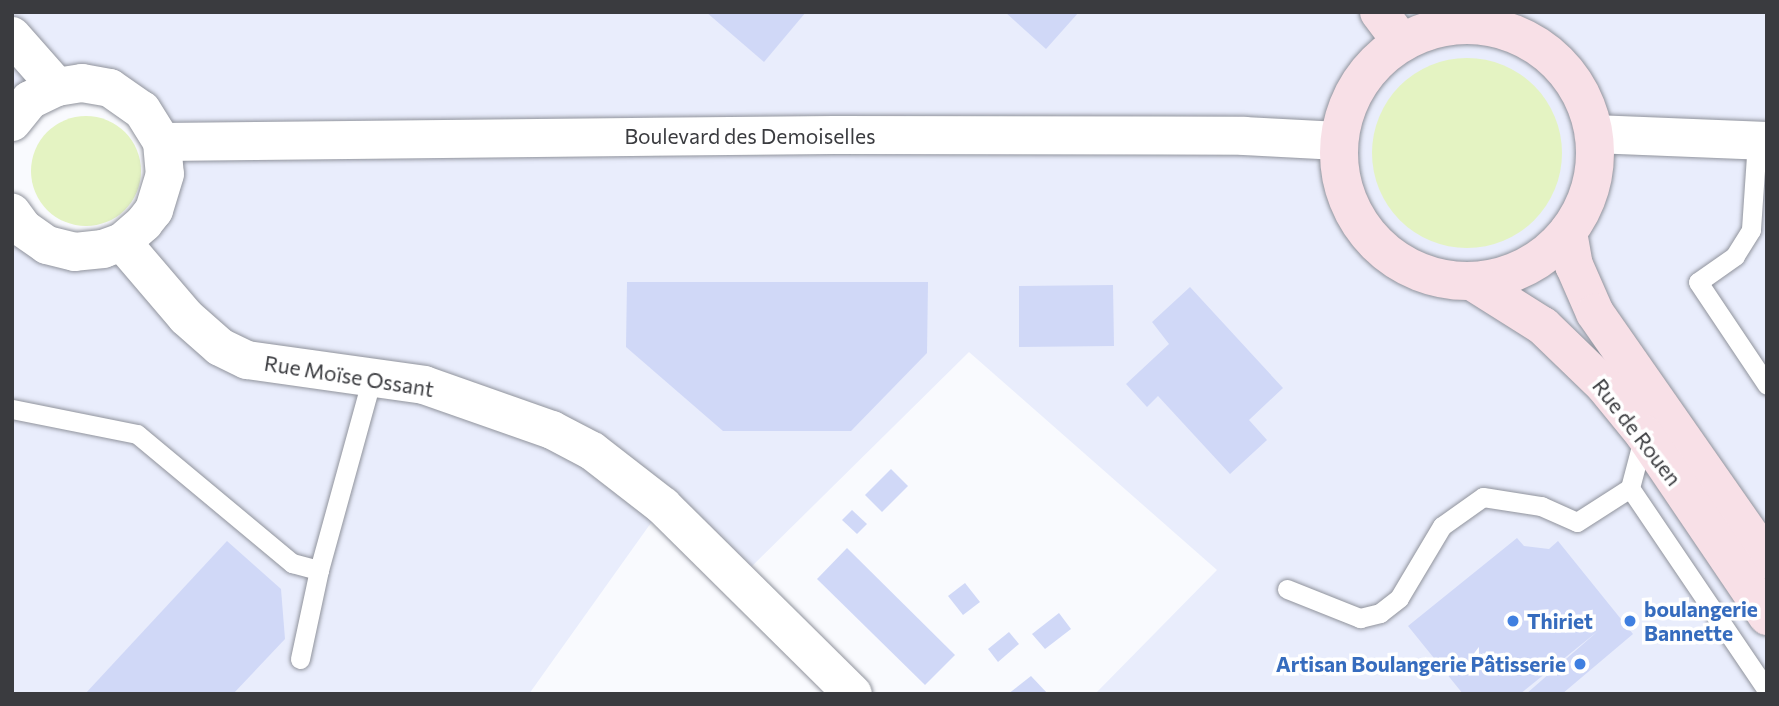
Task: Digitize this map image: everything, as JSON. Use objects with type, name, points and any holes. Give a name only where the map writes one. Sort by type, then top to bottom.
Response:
[{"type":"main road","points":[[1379,12],[1402,42]]},
{"type":"main road","points":[[1470,25],[1505,30],[1538,46],[1564,69],[1584,99],[1594,134],[1595,168],[1586,202],[1568,232],[1542,258],[1509,275],[1473,282],[1418,272],[1383,251],[1357,220],[1341,182],[1339,141],[1349,102],[1371,68],[1402,42],[1435,29],[1470,25]]},
{"type":"main road","name":"Rue de Rouen","points":[[1568,232],[1574,265],[1595,313],[1758,569],[1767,616]]},
{"type":"main road","name":"Rue de Rouen","points":[[1473,282],[1556,337],[1644,434],[1758,569]]},
{"type":"street","points":[[12,36],[57,87]]},
{"type":"street","points":[[12,121],[30,100],[57,87],[82,83],[110,88],[142,110],[162,142],[165,174],[154,210],[122,242],[75,252],[56,247],[23,228],[12,213]]},
{"type":"street","points":[[1594,134],[1762,141]]},
{"type":"street","name":"Boulevard des Demoiselles","points":[[162,142],[821,135],[1244,136],[1339,141]]},
{"type":"street","name":"Rue Moïse Ossant","points":[[122,242],[186,317],[220,347],[247,359],[424,385],[493,407],[592,451],[663,506],[853,694]]},
{"type":"lane","points":[[1762,141],[1751,230],[1735,256],[1698,282],[1767,384]]},
{"type":"lane","points":[[300,659],[319,570],[372,378]]},
{"type":"lane","points":[[12,410],[137,434],[292,563],[319,570]]},
{"type":"lane","points":[[1287,589],[1360,618],[1380,612],[1399,598],[1442,526],[1483,497],[1541,506],[1577,522],[1630,488],[1644,434]]},
{"type":"lane","points":[[1630,488],[1767,690]]},
{"type":"shaded area","points":[[12,12],[1767,12],[1767,694],[1095,694],[1217,570],[969,352],[738,580],[663,506],[529,694],[12,694],[12,213],[103,249],[165,174],[110,88],[12,122]]},
{"type":"green space","points":[[1467,58],[1503,65],[1534,86],[1555,117],[1562,153],[1555,189],[1534,220],[1503,241],[1467,248],[1431,241],[1400,220],[1379,189],[1372,153],[1379,117],[1400,86],[1431,65]]},
{"type":"green space","points":[[86,116],[107,120],[125,132],[137,150],[141,171],[137,192],[125,210],[107,222],[86,226],[65,222],[47,210],[35,192],[31,171],[35,150],[47,132],[65,120]]},
{"type":"building","points":[[706,12],[806,12],[764,62]]},
{"type":"building","points":[[1005,12],[1079,12],[1046,49]]},
{"type":"building","points":[[627,282],[928,282],[927,353],[851,431],[723,431],[626,347]]},
{"type":"building","points":[[1113,285],[1114,346],[1019,347],[1019,286]]},
{"type":"building","points":[[1190,287],[1283,388],[1249,420],[1267,440],[1230,474],[1158,396],[1147,407],[1126,384],[1169,344],[1152,322]]},
{"type":"building","points":[[891,469],[908,486],[882,512],[865,495]]},
{"type":"building","points":[[852,510],[867,524],[857,534],[842,520]]},
{"type":"building","name":"Thiriet","points":[[1517,538],[1524,546],[1549,549],[1558,541],[1633,634],[1562,694],[1526,694],[1598,631],[1520,694],[1463,694],[1408,626]]},
{"type":"building","points":[[227,541],[281,589],[285,639],[233,694],[85,694]]},
{"type":"building","points":[[847,548],[955,655],[925,685],[817,579]]},
{"type":"building","points":[[965,583],[980,602],[963,615],[948,596]]},
{"type":"building","points":[[1059,613],[1071,629],[1045,649],[1032,634]]},
{"type":"building","points":[[1009,632],[1019,644],[998,662],[988,649]]},
{"type":"building","points":[[1031,676],[1048,694],[1008,694]]},
{"type":"place","name":"Thiriet","points":[[1513,621]]},
{"type":"place","name":"boulangerie Bannette","points":[[1630,621]]},
{"type":"place","name":"Artisan Boulangerie Pâtisserie","points":[[1580,664]]}]
